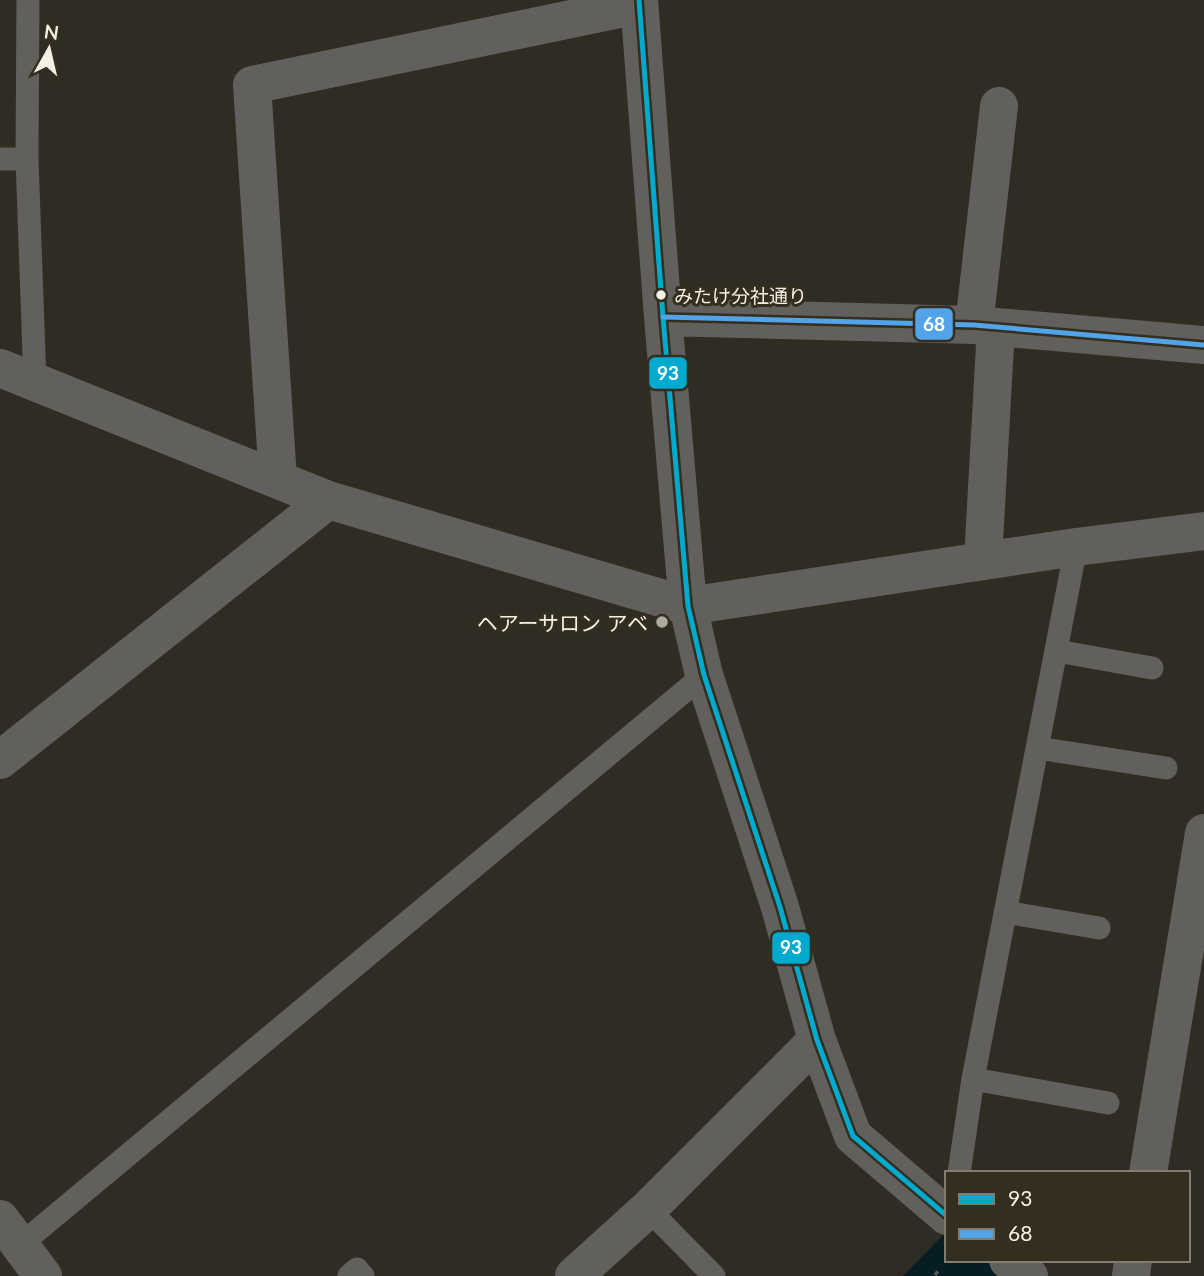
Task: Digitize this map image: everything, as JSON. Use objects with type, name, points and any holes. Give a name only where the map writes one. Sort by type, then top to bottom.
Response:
[{"type":"street","points":[[278,479],[252,85],[639,3],[688,606],[704,674],[779,907],[817,1040],[853,1136],[945,1214]]},
{"type":"street","points":[[983,561],[985,326],[999,106]]},
{"type":"street","points":[[663,317],[985,326],[1204,345]]},
{"type":"street","points":[[0,368],[328,500],[688,606],[1076,547],[1204,531]]},
{"type":"street","points":[[0,760],[328,500]]},
{"type":"street","points":[[1148,1171],[1204,833]]},
{"type":"street","points":[[574,1276],[648,1209],[817,1040]]},
{"type":"street","points":[[10,1232],[43,1276]]},
{"type":"street","points":[[1010,1262],[1028,1276]]},
{"type":"lane","points":[[27,0],[27,159],[35,383]]},
{"type":"lane","points":[[0,159],[27,159]]},
{"type":"lane","points":[[959,1171],[973,1079],[1076,547]]},
{"type":"lane","points":[[1057,651],[1152,668]]},
{"type":"lane","points":[[10,1232],[704,674]]},
{"type":"lane","points":[[1038,748],[1166,768]]},
{"type":"lane","points":[[1006,912],[1099,928]]},
{"type":"lane","points":[[973,1079],[1108,1103]]},
{"type":"lane","points":[[648,1209],[715,1276]]},
{"type":"lane","points":[[349,1276],[356,1269],[363,1276]]},
{"type":"water","points":[[945,1233],[945,1262],[990,1262],[1006,1276],[903,1276]]},
{"type":"transit line","name":"93","points":[[639,0],[688,606],[704,675],[780,907],[817,1040],[853,1136],[945,1214]]},
{"type":"transit line","name":"68","points":[[663,317],[974,325],[1204,345]]},
{"type":"place","name":"みたけ分社通り","points":[[661,295]]},
{"type":"place","name":"ヘアーサロン アベ","points":[[662,622]]}]
